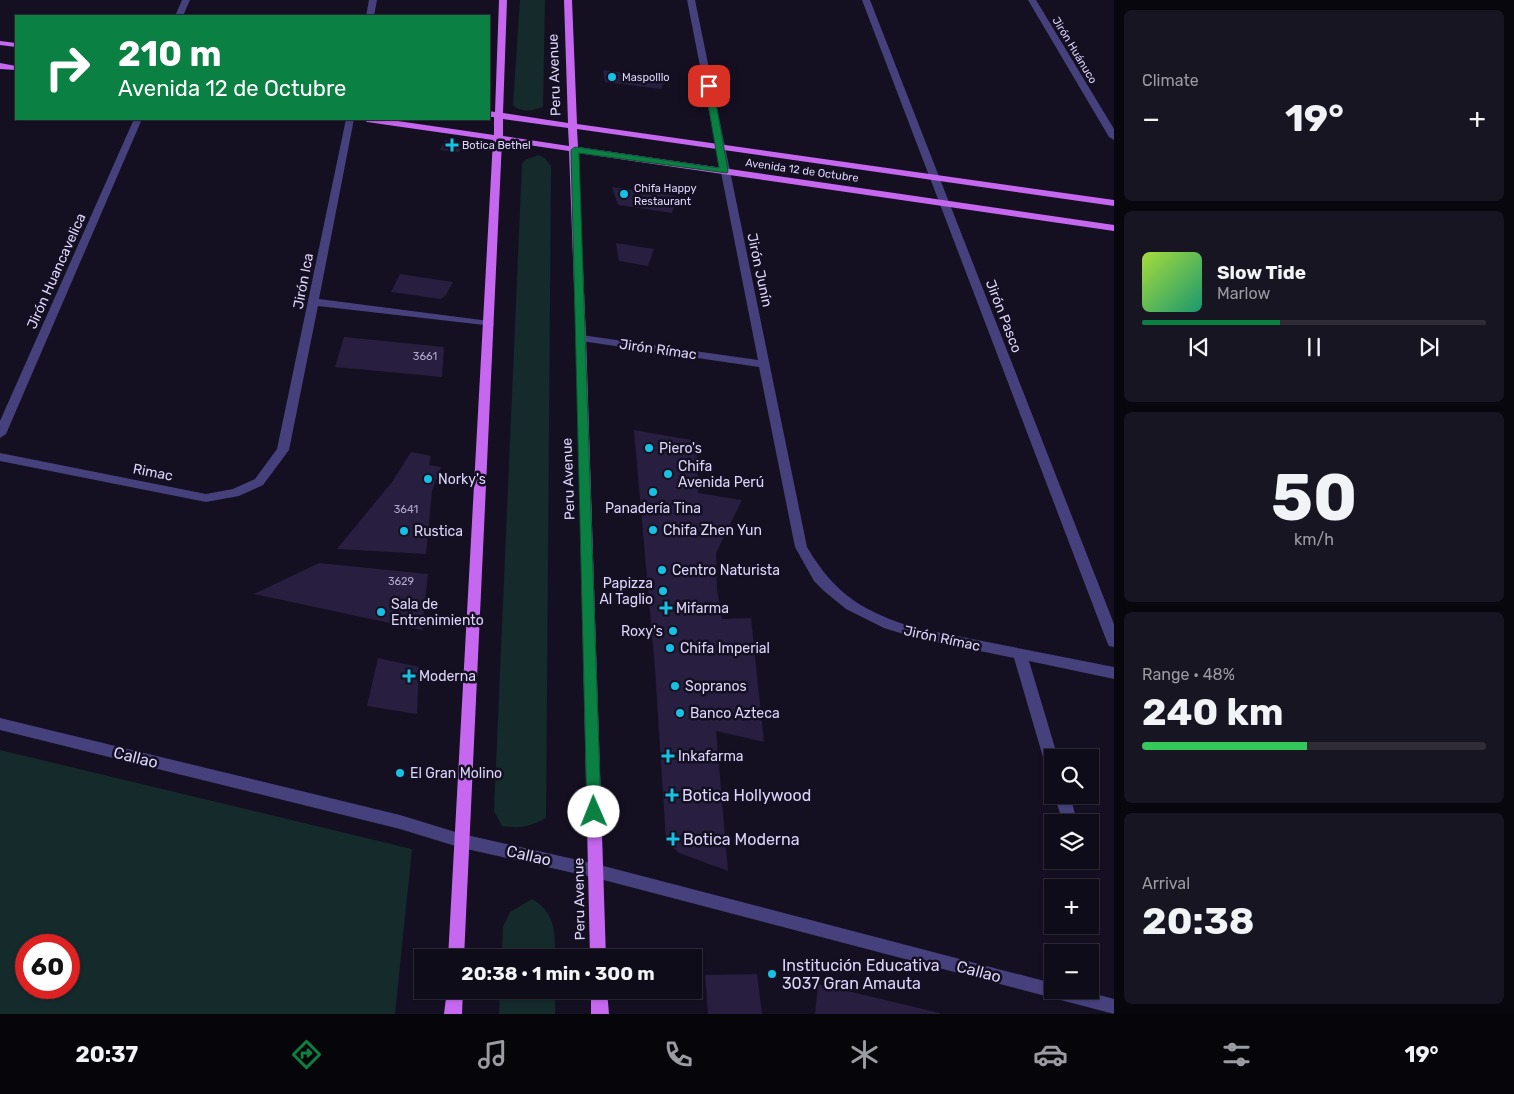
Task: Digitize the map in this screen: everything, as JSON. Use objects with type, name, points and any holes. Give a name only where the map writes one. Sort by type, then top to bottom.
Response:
[{"type":"main road","points":[[456,949],[489,324],[503,0]]},
{"type":"main road","name":"Peru Avenue","points":[[568,0],[581,338],[598,949]]},
{"type":"main road","points":[[0,43],[15,45]]},
{"type":"main road","points":[[0,66],[15,68]]},
{"type":"main road","name":"Avenida 12 de Octubre","points":[[490,114],[1114,203]]},
{"type":"main road","name":"Avenida 12 de Octubre","points":[[375,120],[1114,228]]},
{"type":"main road","points":[[453,1014],[454,999]]},
{"type":"main road","points":[[599,999],[600,1014]]},
{"type":"street","points":[[179,15],[186,0]]},
{"type":"street","points":[[370,15],[373,0]]},
{"type":"street","name":"Jirón Junín","points":[[691,0],[801,547]]},
{"type":"street","name":"Jirón Pasco","points":[[866,0],[1114,642]]},
{"type":"street","name":"Jirón Huánuco","points":[[1032,0],[1114,136]]},
{"type":"street","name":"Jirón Huancavelica","points":[[0,434],[138,120]]},
{"type":"street","name":"Jirón Ica","points":[[284,450],[350,120]]},
{"type":"street","points":[[313,302],[489,324]]},
{"type":"street","name":"Jirón Rímac","points":[[581,338],[764,364]]},
{"type":"street","name":"Rimac","points":[[0,457],[206,498],[235,493],[259,482],[284,450]]},
{"type":"street","name":"Jirón Rímac","points":[[801,547],[819,576],[838,597],[887,625],[916,633],[1114,673]]},
{"type":"street","points":[[1020,654],[1048,749]]},
{"type":"street","name":"Callao","points":[[0,724],[400,822],[462,841],[596,871],[1114,1007]]},
{"type":"green space","points":[[520,0],[545,0],[543,107],[531,110],[523,110],[513,105]]},
{"type":"green space","points":[[538,155],[545,158],[551,166],[546,818],[530,825],[514,827],[502,826],[494,811],[522,164],[525,160]]},
{"type":"green space","points":[[0,750],[412,849],[395,1014],[0,1014]]},
{"type":"green space","points":[[532,899],[540,905],[550,917],[554,932],[555,949],[502,949],[503,927],[510,912]]},
{"type":"green space","points":[[500,999],[555,999],[555,1014],[499,1014]]},
{"type":"building","points":[[603,70],[666,78],[661,89],[605,82]]},
{"type":"building","name":"Botica Bethel","points":[[445,140],[459,143],[462,146],[459,152],[440,150]]},
{"type":"building","points":[[612,187],[678,196],[672,213],[618,205]]},
{"type":"building","points":[[616,243],[654,249],[648,266],[619,261]]},
{"type":"building","points":[[400,274],[453,282],[446,295],[441,299],[391,292]]},
{"type":"building","points":[[344,337],[444,347],[442,377],[335,367]]},
{"type":"building","points":[[634,430],[697,441],[698,493],[742,500],[716,553],[717,589],[722,619],[751,618],[764,742],[716,731],[728,871],[679,853],[666,841],[655,669]]},
{"type":"building","points":[[411,452],[431,456],[429,465],[441,467],[432,491],[426,554],[337,549],[392,482]]},
{"type":"building","name":"Sala de Entrenimiento","points":[[319,563],[428,574],[422,630],[254,594]]},
{"type":"building","points":[[378,658],[419,667],[417,714],[367,706]]},
{"type":"building","points":[[757,974],[762,1014],[708,1014],[705,975]]},
{"type":"building","points":[[818,984],[940,1013],[940,1014],[815,1014]]},
{"type":"place","name":"Maspolllo","points":[[612,77]]},
{"type":"place","name":"Botica Bethel","points":[[452,145]]},
{"type":"place","name":"Chifa Happy Restaurant","points":[[624,194]]},
{"type":"place","name":"Piero's","points":[[649,448]]},
{"type":"place","name":"Chifa Avenida Perú","points":[[668,474]]},
{"type":"place","name":"Norky's","points":[[428,479]]},
{"type":"place","name":"Panadería Tina","points":[[653,492]]},
{"type":"place","name":"Chifa Zhen Yun","points":[[653,530]]},
{"type":"place","name":"Rustica","points":[[404,531]]},
{"type":"place","name":"Centro Naturista","points":[[662,570]]},
{"type":"place","name":"Papizza Al Taglio","points":[[663,591]]},
{"type":"place","name":"Mifarma","points":[[666,608]]},
{"type":"place","name":"Sala de Entrenimiento","points":[[381,612]]},
{"type":"place","name":"Roxy's","points":[[673,631]]},
{"type":"place","name":"Chifa Imperial","points":[[670,648]]},
{"type":"place","name":"Moderna","points":[[409,676]]},
{"type":"place","name":"Sopranos","points":[[675,686]]},
{"type":"place","name":"Banco Azteca","points":[[680,713]]},
{"type":"place","name":"Inkafarma","points":[[668,756]]},
{"type":"place","name":"El Gran Molino","points":[[400,773]]},
{"type":"place","name":"Botica Hollywood","points":[[672,795]]},
{"type":"place","name":"Botica Moderna","points":[[673,839]]},
{"type":"place","name":"Institución Educativa 3037 Gran Amauta","points":[[772,974]]},
{"type":"route","points":[[594,812],[575,150],[724,171],[709,86]]}]
